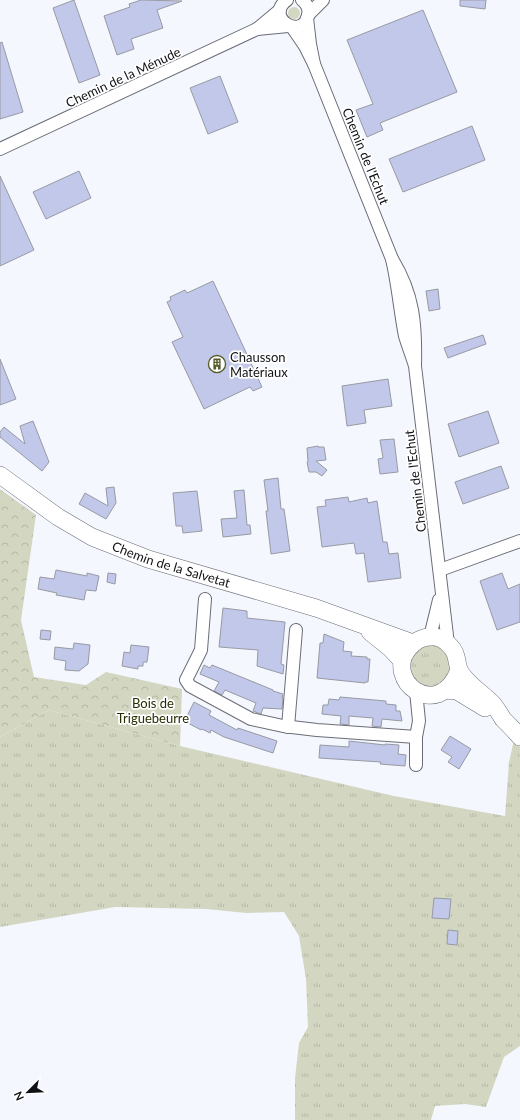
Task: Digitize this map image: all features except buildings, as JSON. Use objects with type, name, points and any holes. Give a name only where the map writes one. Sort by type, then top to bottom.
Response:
[{"type":"main road","name":"Chemin de la Salvetat","points":[[0,474],[58,517],[92,537],[148,559],[316,608],[413,643]]},
{"type":"main road","name":"Chemin de la Salvetat","points":[[358,622],[390,648],[402,661]]},
{"type":"main road","points":[[504,720],[457,691],[431,692],[411,688],[406,682],[402,672],[402,661],[407,649],[413,643],[430,637],[439,638],[448,644],[455,652],[459,670],[465,678],[493,705],[504,720],[520,737]]},
{"type":"main road","points":[[431,692],[451,685],[459,670]]},
{"type":"street","name":"Chemin de l'Echut","points":[[302,0],[308,7],[310,44],[314,64]]},
{"type":"street","points":[[290,26],[296,27],[303,24],[323,0]]},
{"type":"street","name":"Chemin de l'Echut","points":[[282,4],[280,13],[282,20],[290,26],[306,46],[392,259],[402,275],[407,287],[416,336],[415,366],[448,644]]},
{"type":"street","name":"Chemin de la Ménude","points":[[257,29],[282,4]]},
{"type":"street","name":"Chemin de la Ménude","points":[[0,149],[257,29],[290,26]]},
{"type":"street","points":[[440,570],[520,541]]},
{"type":"street","name":"Chemin de l'Echut","points":[[430,637],[441,593]]},
{"type":"street","points":[[205,599],[201,650],[186,680],[190,686],[251,719],[288,727],[416,737]]},
{"type":"street","points":[[288,727],[296,630]]},
{"type":"street","points":[[416,765],[416,737],[419,721],[431,692]]},
{"type":"green space","points":[[292,7],[296,7],[300,13],[296,19],[292,19],[288,15],[288,11]]},
{"type":"green space","name":"Bois de Triguebeurre","points":[[0,489],[36,515],[21,620],[34,677],[86,685],[106,672],[182,689],[180,746],[49,710],[0,737]]},
{"type":"green space","points":[[434,644],[445,651],[450,660],[450,669],[446,677],[439,683],[431,686],[421,685],[411,679],[411,654],[414,649]]},
{"type":"green space","points":[[49,710],[180,746],[394,796],[505,816],[509,762],[514,740],[520,747],[520,1046],[504,1057],[486,1107],[465,1104],[435,1106],[431,1120],[295,1120],[295,1078],[299,1043],[308,1027],[306,979],[299,936],[284,912],[246,913],[206,909],[115,907],[0,927],[0,737]]},
{"type":"place","name":"Chausson Matériaux","points":[[217,364]]}]
